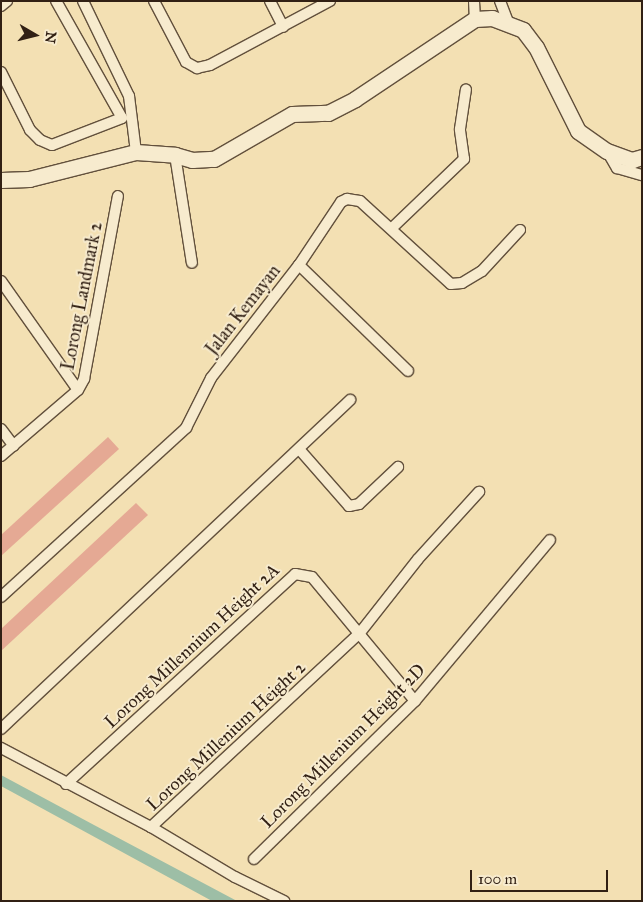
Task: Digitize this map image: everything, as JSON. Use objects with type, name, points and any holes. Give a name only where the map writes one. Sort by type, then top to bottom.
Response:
[{"type":"main road","points":[[1,180],[29,179],[136,152],[175,155],[192,160],[214,159],[292,114],[328,112],[355,99],[475,19],[492,18],[508,22],[522,30],[536,47],[578,131],[607,152],[632,160],[642,157]]},
{"type":"street","points":[[1,6],[7,1]]},
{"type":"street","points":[[1,72],[30,130],[40,140],[52,145],[122,118],[56,1]]},
{"type":"street","points":[[83,1],[129,96],[136,152]]},
{"type":"street","points":[[154,1],[186,62],[197,68],[210,65],[330,1]]},
{"type":"street","points":[[270,1],[283,27]]},
{"type":"street","points":[[474,1],[475,19]]},
{"type":"street","points":[[500,1],[508,22]]},
{"type":"street","points":[[392,228],[464,159],[460,129],[466,89]]},
{"type":"street","points":[[607,152],[617,168],[642,175]]},
{"type":"street","points":[[175,155],[192,263]]},
{"type":"street","name":"Lorong Landmark 2","points":[[1,456],[78,390],[84,379],[118,196]]},
{"type":"street","name":"Jalan Kemayan","points":[[1,598],[186,428],[211,378],[299,265],[341,202],[347,199],[360,201],[392,228],[451,284],[462,283],[482,271],[520,230]]},
{"type":"street","points":[[299,265],[408,371]]},
{"type":"street","points":[[1,281],[78,390]]},
{"type":"street","points":[[1,729],[350,400]]},
{"type":"street","points":[[1,429],[14,446]]},
{"type":"street","points":[[299,449],[350,506],[360,504],[398,466]]},
{"type":"street","name":"Lorong Millenium Height 2","points":[[1,748],[66,784],[151,827],[359,634],[418,559],[479,492]]},
{"type":"street","name":"Lorong Millenium Height 2D","points":[[254,859],[415,701],[550,540]]},
{"type":"street","name":"Lorong Millennium Height 2A","points":[[66,784],[295,574],[312,577],[359,634]]},
{"type":"street","points":[[359,634],[415,701]]},
{"type":"street","points":[[151,827],[235,877],[284,901]]},
{"type":"shaded area","points":[[1,775],[237,901],[212,901],[1,786]]},
{"type":"building","points":[[108,437],[119,449],[1,556],[1,535]]},
{"type":"building","points":[[136,503],[148,515],[1,651],[1,629]]}]
